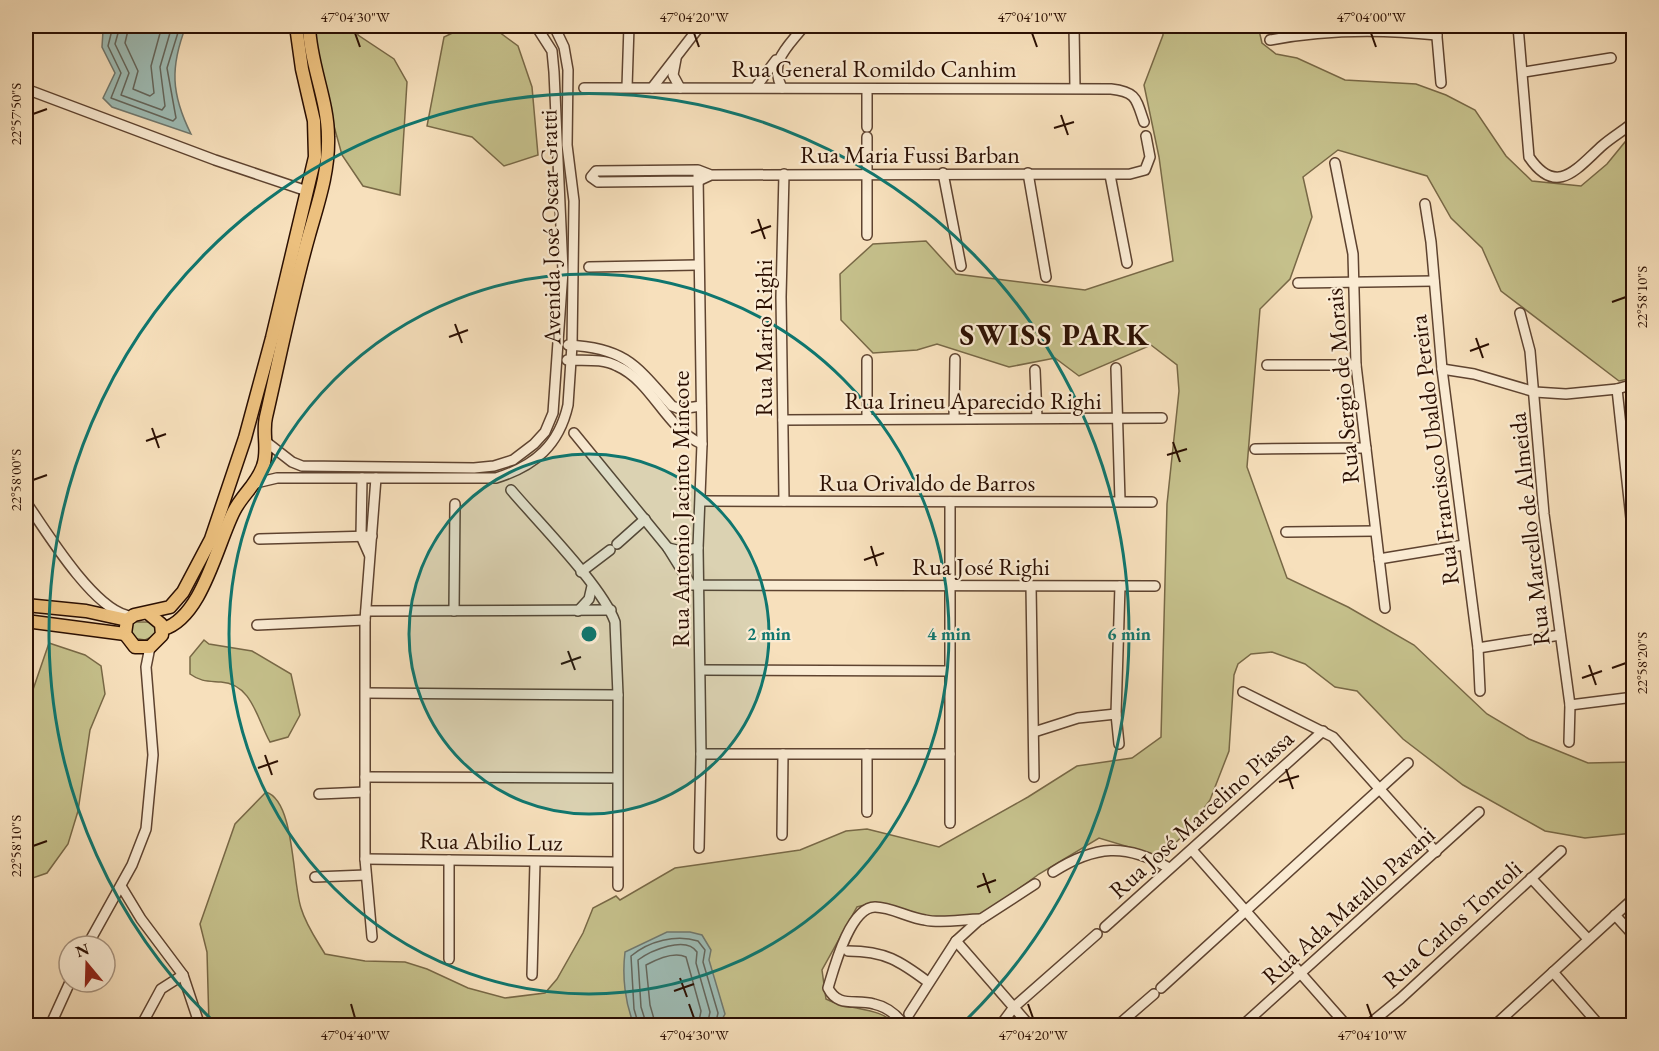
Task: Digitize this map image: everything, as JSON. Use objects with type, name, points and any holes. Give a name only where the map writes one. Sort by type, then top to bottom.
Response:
[{"type":"main road","points":[[26,605],[131,618],[170,607],[177,601],[196,571],[211,539],[245,438],[314,167],[315,139],[296,26]]},
{"type":"main road","points":[[163,629],[177,621],[194,600],[209,574],[232,514],[240,500],[256,483],[266,458],[265,419],[309,235],[321,197],[327,157],[327,120],[314,67],[309,26]]},
{"type":"main road","points":[[245,438],[255,437],[265,441]]},
{"type":"main road","points":[[232,471],[241,481],[256,483]]},
{"type":"main road","points":[[26,621],[125,634],[135,647],[150,647],[160,640],[163,629],[158,619],[149,614]]},
{"type":"main road","points":[[125,634],[131,618]]},
{"type":"street","name":"Avenida José Oscar Gratti","points":[[265,441],[292,462],[302,466],[474,468],[495,466],[525,452],[545,432],[553,413],[560,345],[563,271],[552,51],[536,26]]},
{"type":"street","name":"Avenida José Oscar Gratti","points":[[256,483],[277,478],[477,480],[496,478],[527,467],[549,448],[564,424],[568,405],[572,345],[573,201],[566,136],[568,69],[564,47],[554,26]]},
{"type":"street","points":[[627,87],[629,26]]},
{"type":"street","points":[[652,88],[700,26]]},
{"type":"street","points":[[756,87],[768,68],[804,26]]},
{"type":"street","points":[[1074,26],[1075,88]]},
{"type":"street","points":[[1518,26],[1524,72],[1529,157],[1537,169],[1549,176],[1558,177],[1574,172],[1630,126]]},
{"type":"street","points":[[1270,40],[1345,28],[1437,30],[1441,83]]},
{"type":"street","points":[[782,87],[775,69],[784,51]]},
{"type":"street","points":[[1524,72],[1611,57]]},
{"type":"street","points":[[676,58],[674,75],[680,88]]},
{"type":"street","name":"Rua General Romildo Canhim","points":[[584,88],[1075,88],[1128,92],[1135,97],[1144,122]]},
{"type":"street","points":[[26,89],[215,160],[307,190]]},
{"type":"street","points":[[867,89],[867,235]]},
{"type":"street","points":[[1127,263],[1110,175],[1145,170],[1150,157],[1146,136]]},
{"type":"street","name":"Rua Sergio de Morais","points":[[1335,163],[1349,225],[1356,364],[1385,608]]},
{"type":"street","points":[[698,170],[596,171],[591,177],[598,182],[698,181]]},
{"type":"street","name":"Rua Maria Fussi Barban","points":[[698,170],[711,175],[1028,173],[1110,175]]},
{"type":"street","name":"Rua Antonio Jacinto Mincote","points":[[698,170],[697,265],[702,444],[698,548],[701,754],[699,848]]},
{"type":"street","points":[[943,173],[961,266]]},
{"type":"street","points":[[1028,173],[1046,277]]},
{"type":"street","name":"Rua Mario Righi","points":[[784,174],[781,297],[784,501]]},
{"type":"street","name":"Rua Maria Fussi Barban","points":[[698,181],[711,175]]},
{"type":"street","name":"Rua Francisco Ubaldo Pereira","points":[[1425,204],[1431,242],[1442,369],[1478,648],[1480,691]]},
{"type":"street","points":[[590,267],[697,265]]},
{"type":"street","points":[[1298,283],[1434,281]]},
{"type":"street","name":"Rua Marcello de Almeida","points":[[1520,313],[1527,332],[1537,447],[1570,705],[1569,742]]},
{"type":"street","points":[[560,345],[612,351],[638,368],[672,406],[680,409],[701,406]]},
{"type":"street","points":[[954,418],[955,359]]},
{"type":"street","points":[[558,360],[588,360],[619,366],[631,374],[686,437],[702,444]]},
{"type":"street","points":[[867,360],[867,419]]},
{"type":"street","points":[[1267,365],[1356,364]]},
{"type":"street","points":[[1116,368],[1120,501]]},
{"type":"street","points":[[1442,369],[1455,369],[1534,392],[1566,394],[1617,389],[1634,384]]},
{"type":"street","points":[[1035,370],[1036,418]]},
{"type":"street","points":[[1617,389],[1634,546]]},
{"type":"street","name":"Rua Irineu Aparecido Righi","points":[[783,420],[1162,418]]},
{"type":"street","points":[[574,434],[668,548],[687,583],[699,587]]},
{"type":"street","points":[[1255,449],[1366,448]]},
{"type":"street","points":[[362,478],[361,536],[369,556]]},
{"type":"street","points":[[372,937],[365,859],[366,615],[376,478]]},
{"type":"street","points":[[511,490],[611,610],[617,635],[618,886]]},
{"type":"street","name":"Rua Orivaldo de Barros","points":[[701,501],[1152,502]]},
{"type":"street","points":[[26,502],[91,592],[117,612],[131,618]]},
{"type":"street","points":[[950,502],[948,585],[950,823]]},
{"type":"street","points":[[454,610],[455,504]]},
{"type":"street","points":[[581,572],[645,519]]},
{"type":"street","points":[[1286,532],[1375,531]]},
{"type":"street","points":[[259,539],[372,536]]},
{"type":"street","points":[[1379,559],[1464,545]]},
{"type":"street","points":[[668,548],[681,551],[698,548]]},
{"type":"street","points":[[678,566],[698,566]]},
{"type":"street","points":[[578,611],[589,599],[592,586]]},
{"type":"street","points":[[1031,586],[1034,777]]},
{"type":"street","points":[[1119,744],[1116,714],[1120,586]]},
{"type":"street","name":"Rua José Righi","points":[[699,587],[1155,586]]},
{"type":"street","points":[[86,611],[91,592]]},
{"type":"street","points":[[257,625],[454,610],[611,610]]},
{"type":"street","points":[[1478,648],[1560,635]]},
{"type":"street","points":[[135,647],[146,667]]},
{"type":"street","points":[[93,934],[106,907],[121,885],[146,829],[153,755],[146,667],[150,647]]},
{"type":"street","points":[[700,670],[949,671]]},
{"type":"street","points":[[1243,692],[1323,731],[1338,742],[1378,790],[1436,852]]},
{"type":"street","points":[[366,693],[618,694]]},
{"type":"street","points":[[1570,705],[1634,697]]},
{"type":"street","points":[[1034,732],[1078,718],[1116,714]]},
{"type":"street","name":"Rua José Marcelino Piassa","points":[[1105,927],[1323,731]]},
{"type":"street","points":[[701,754],[950,754]]},
{"type":"street","points":[[782,835],[783,754]]},
{"type":"street","points":[[867,754],[867,812]]},
{"type":"street","points":[[1118,1026],[1408,763]]},
{"type":"street","points":[[365,777],[617,778]]},
{"type":"street","points":[[319,794],[365,792]]},
{"type":"street","name":"Rua Ada Matallo Pavani","points":[[1242,1026],[1479,812]]},
{"type":"street","points":[[1053,872],[1087,854],[1118,850],[1148,856],[1169,868]]},
{"type":"street","points":[[1192,850],[1347,1026]]},
{"type":"street","name":"Rua Carlos Tontoli","points":[[1367,1026],[1400,999],[1562,851]]},
{"type":"street","name":"Rua Abilio Luz","points":[[365,859],[617,862]]},
{"type":"street","points":[[448,959],[449,860]]},
{"type":"street","points":[[532,975],[535,862]]},
{"type":"street","points":[[315,877],[366,875]]},
{"type":"street","points":[[1531,878],[1588,939]]},
{"type":"street","points":[[909,1014],[956,941],[981,919],[1035,884]]},
{"type":"street","points":[[121,885],[141,919],[183,975],[200,1026]]},
{"type":"street","points":[[1494,1026],[1634,898]]},
{"type":"street","points":[[906,1026],[894,1012],[874,1004],[840,1002],[832,997],[828,988],[841,945],[861,913],[877,906],[926,921],[981,919]]},
{"type":"street","points":[[1615,915],[1634,936]]},
{"type":"street","points":[[1000,1026],[1014,1007],[1097,934]]},
{"type":"street","points":[[956,941],[1030,1026]]},
{"type":"street","points":[[848,951],[869,951],[898,960],[928,982]]},
{"type":"street","points":[[1553,972],[1600,1026]]},
{"type":"street","points":[[141,1026],[161,988],[183,975]]},
{"type":"street","points":[[50,1026],[65,994]]},
{"type":"shaded area","points":[[316,26],[356,26],[358,35],[394,59],[407,82],[400,195],[363,186],[342,155],[312,47]]},
{"type":"shaded area","points":[[467,26],[491,26],[518,46],[532,87],[538,155],[504,166],[472,137],[427,126],[444,37]]},
{"type":"shaded area","points":[[1163,26],[1258,26],[1262,43],[1276,54],[1297,58],[1345,80],[1416,84],[1446,95],[1475,110],[1506,156],[1532,181],[1581,186],[1607,164],[1625,142],[1633,139],[1633,378],[1619,381],[1501,291],[1482,248],[1451,218],[1427,176],[1338,150],[1303,177],[1312,217],[1290,279],[1260,309],[1247,467],[1287,578],[1348,607],[1414,645],[1487,714],[1529,739],[1588,763],[1633,762],[1633,833],[1585,838],[1545,831],[1463,785],[1403,739],[1357,691],[1335,687],[1305,664],[1272,652],[1251,654],[1238,664],[1234,675],[1229,751],[1210,800],[1190,828],[1162,857],[1099,838],[1039,874],[985,914],[926,921],[876,902],[857,907],[822,970],[826,999],[873,1012],[896,1025],[209,1025],[207,952],[200,924],[235,824],[266,792],[275,798],[282,810],[291,843],[301,908],[308,926],[325,954],[365,961],[405,962],[427,969],[468,988],[505,998],[545,993],[557,979],[583,933],[593,908],[616,896],[620,900],[675,868],[800,850],[846,831],[867,829],[939,847],[1028,797],[1077,766],[1132,758],[1161,737],[1167,504],[1179,391],[1177,365],[1151,345],[1079,376],[1055,358],[1009,367],[937,344],[917,350],[873,353],[841,320],[840,274],[873,244],[926,241],[956,274],[1085,290],[1173,261],[1159,157],[1144,85],[1163,35]]},
{"type":"shaded area","points":[[134,622],[150,622],[155,625],[156,635],[145,640],[132,638],[129,627]]},
{"type":"shaded area","points":[[204,640],[209,644],[252,651],[291,674],[300,715],[288,737],[270,742],[252,704],[240,689],[231,684],[201,680],[190,674],[190,657]]},
{"type":"shaded area","points":[[49,643],[85,655],[101,666],[105,694],[90,730],[78,811],[68,844],[47,873],[30,879],[26,875],[26,710]]},
{"type":"water","points":[[110,26],[186,26],[177,55],[175,80],[176,93],[184,120],[191,134],[112,107],[103,98],[115,73],[102,47],[103,31]]},
{"type":"water","points":[[667,932],[690,932],[702,935],[711,950],[709,960],[725,1014],[719,1025],[634,1025],[625,989],[625,952]]},
{"type":"district","name":"SWISS PARK","points":[[1055,334]]}]
